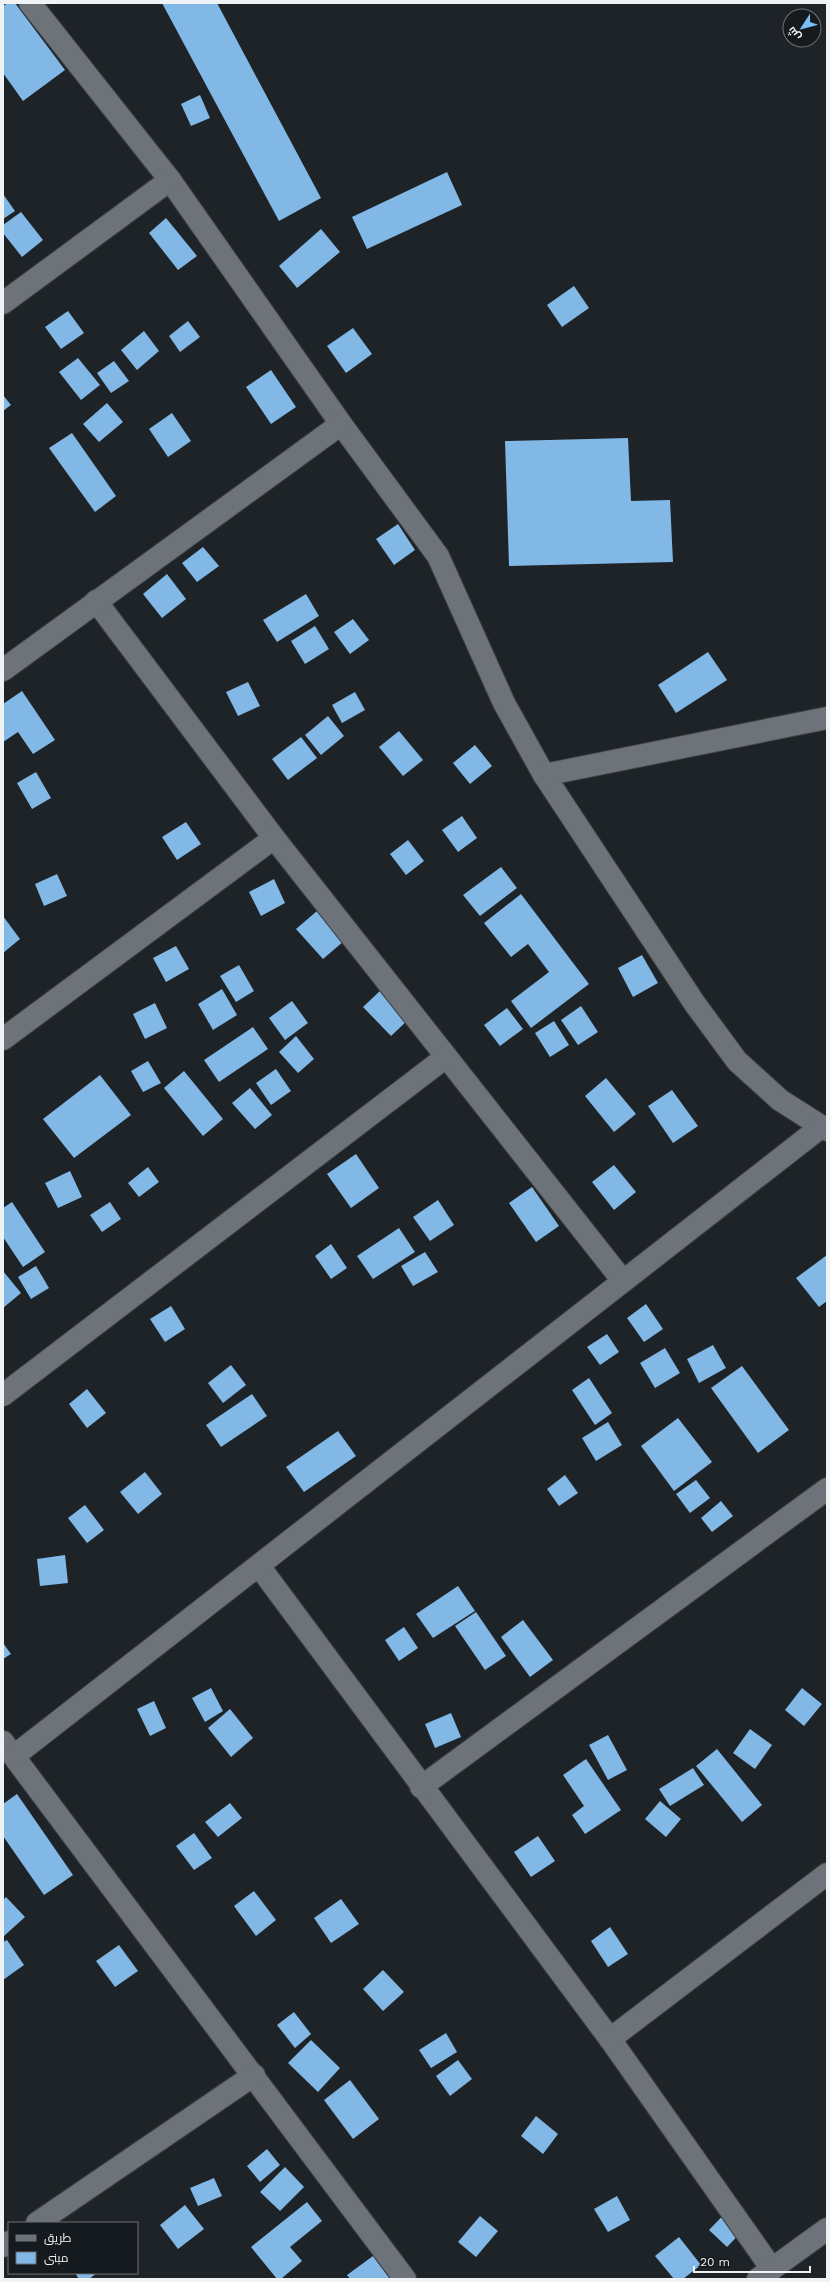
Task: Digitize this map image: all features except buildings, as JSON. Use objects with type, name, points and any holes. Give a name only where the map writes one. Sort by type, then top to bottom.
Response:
[{"type":"street","points":[[30,3],[170,180],[341,424],[438,556],[504,703],[544,775],[695,1004],[737,1061],[780,1100],[824,1128],[623,1281],[259,1566],[9,1749],[405,2279]]},
{"type":"street","points":[[3,303],[170,180]]},
{"type":"street","points":[[3,670],[341,424]]},
{"type":"street","points":[[96,601],[274,838],[623,1281]]},
{"type":"street","points":[[544,775],[827,718]]},
{"type":"street","points":[[3,1039],[274,838]]},
{"type":"street","points":[[3,1395],[446,1057]]},
{"type":"street","points":[[421,1787],[827,1489]]},
{"type":"street","points":[[259,1566],[421,1787],[610,2039],[765,2274],[827,2229]]},
{"type":"street","points":[[610,2039],[827,1874]]},
{"type":"street","points":[[38,2222],[254,2075]]}]
